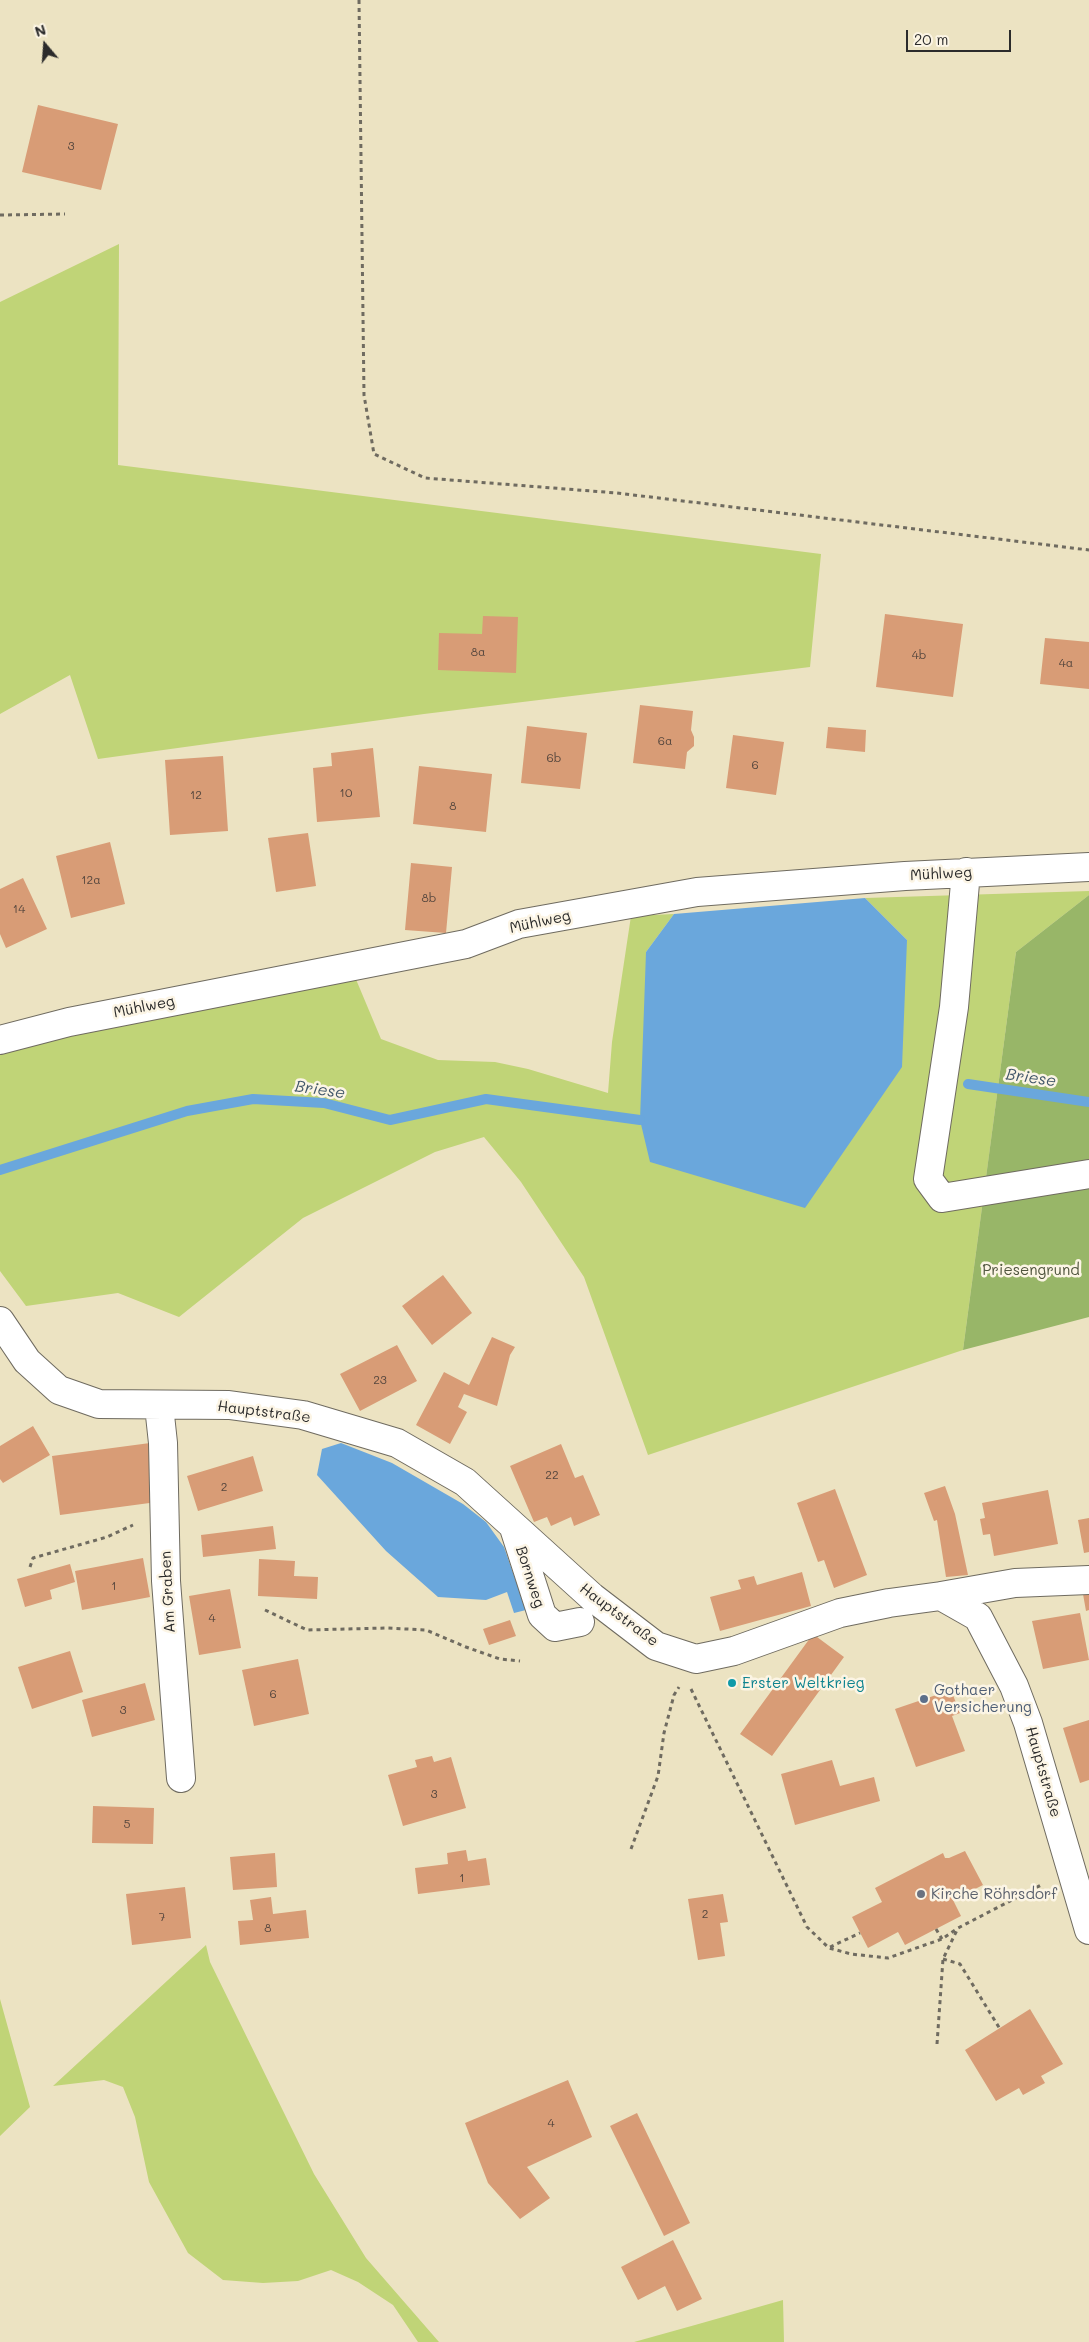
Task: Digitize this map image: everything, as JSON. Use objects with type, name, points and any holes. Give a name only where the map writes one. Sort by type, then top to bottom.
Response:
[{"type":"street","name":"Mühlweg","points":[[0,1040],[69,1022],[466,944],[519,924],[697,892],[966,872],[1089,868]]},
{"type":"street","points":[[966,872],[954,1007],[928,1179],[942,1198],[1089,1174]]},
{"type":"street","name":"Hauptstraße","points":[[0,1321],[27,1361],[59,1390],[99,1404],[159,1406],[229,1405],[303,1415],[396,1443],[465,1482],[592,1597],[656,1646],[691,1668],[840,1613],[941,1596],[978,1617],[1014,1686],[1028,1723],[1089,1930]]},
{"type":"street","name":"Am Graben","points":[[159,1406],[163,1443],[166,1581],[180,1778]]},
{"type":"street","name":"Bornweg","points":[[513,1526],[542,1616],[555,1627],[580,1622]]},
{"type":"street","points":[[941,1596],[1015,1583],[1089,1580]]},
{"type":"path","points":[[359,0],[364,395],[374,454],[425,478],[617,493],[1089,550]]},
{"type":"path","points":[[0,215],[65,214]]},
{"type":"path","points":[[30,1567],[33,1558],[107,1537],[134,1524],[165,1520]]},
{"type":"path","points":[[265,1610],[307,1630],[388,1628],[426,1630],[492,1656],[520,1661]]},
{"type":"path","points":[[631,1849],[658,1776],[664,1733],[674,1695],[691,1668]]},
{"type":"path","points":[[691,1668],[807,1926],[829,1948],[851,1954],[888,1958],[942,1939],[958,1928],[1044,1883],[1070,1866]]},
{"type":"path","points":[[937,2044],[943,1959],[958,1928]]},
{"type":"path","points":[[936,1929],[942,1939]]},
{"type":"path","points":[[829,1948],[860,1933]]},
{"type":"path","points":[[943,1959],[960,1964],[1000,2029]]},
{"type":"green space","points":[[119,244],[118,465],[821,554],[810,667],[424,714],[98,759],[70,675],[0,714],[0,302]]},
{"type":"green space","points":[[1089,891],[1089,895],[1016,952],[963,1350],[648,1455],[584,1277],[521,1182],[484,1137],[435,1152],[303,1218],[179,1317],[118,1293],[26,1306],[0,1271],[0,1053],[95,1029],[193,1012],[355,977],[381,1039],[438,1060],[495,1062],[528,1069],[608,1093],[612,1042],[631,916],[674,914],[646,952],[907,940],[865,898]]},
{"type":"green space","name":"Priesengrund","points":[[1089,895],[1089,1317],[963,1350],[1016,952]]},
{"type":"green space","points":[[206,1945],[210,1962],[314,2174],[366,2258],[439,2342],[418,2342],[393,2305],[358,2282],[331,2270],[298,2281],[263,2283],[223,2280],[188,2253],[149,2182],[135,2117],[123,2087],[104,2080],[53,2086]]},
{"type":"green space","points":[[0,1999],[30,2107],[0,2136]]},
{"type":"green space","points":[[783,2300],[784,2342],[634,2342],[695,2325]]},
{"type":"water","points":[[865,898],[907,940],[902,1067],[805,1208],[650,1162],[640,1120],[646,952],[674,914]]},
{"type":"water","points":[[341,1443],[392,1463],[463,1504],[486,1522],[504,1547],[526,1610],[514,1613],[507,1592],[486,1600],[438,1597],[386,1551],[317,1475],[322,1449]]},
{"type":"building","points":[[38,105],[118,124],[101,190],[22,172]]},
{"type":"building","points":[[885,614],[963,624],[953,697],[876,687]]},
{"type":"building","points":[[483,616],[518,617],[516,673],[438,670],[439,633],[482,634]]},
{"type":"building","points":[[1045,638],[1089,642],[1089,689],[1040,684]]},
{"type":"building","points":[[640,705],[693,711],[691,730],[694,737],[694,746],[687,752],[685,769],[633,763]]},
{"type":"building","points":[[527,726],[587,733],[580,789],[521,783]]},
{"type":"building","points":[[828,727],[866,730],[865,752],[826,748]]},
{"type":"building","points":[[733,735],[784,742],[776,795],[726,788]]},
{"type":"building","points":[[373,748],[380,817],[317,822],[313,768],[332,766],[331,753]]},
{"type":"building","points":[[223,756],[228,831],[170,835],[165,760]]},
{"type":"building","points":[[419,766],[492,774],[486,832],[413,824]]},
{"type":"building","points":[[308,833],[316,886],[276,892],[268,838]]},
{"type":"building","points":[[110,842],[125,904],[71,918],[56,856]]},
{"type":"building","points":[[411,863],[452,867],[446,933],[405,930]]},
{"type":"building","points":[[23,878],[47,929],[6,948],[0,934],[0,889]]},
{"type":"building","points":[[443,1275],[472,1313],[432,1345],[402,1306]]},
{"type":"building","points":[[492,1337],[515,1347],[510,1355],[497,1406],[464,1394],[458,1407],[467,1412],[450,1444],[416,1425],[444,1372],[469,1385]]},
{"type":"building","points":[[397,1345],[417,1381],[360,1411],[340,1374]]},
{"type":"building","points":[[33,1426],[50,1455],[3,1483],[0,1479],[0,1446]]},
{"type":"building","points":[[150,1443],[157,1502],[60,1515],[52,1456]]},
{"type":"building","points":[[561,1444],[575,1478],[583,1475],[600,1515],[574,1526],[571,1517],[551,1526],[547,1517],[534,1522],[510,1466]]},
{"type":"building","points":[[253,1456],[263,1491],[198,1511],[187,1476]]},
{"type":"building","points":[[945,1486],[955,1514],[968,1575],[946,1577],[937,1520],[934,1521],[924,1493]]},
{"type":"building","points":[[835,1489],[867,1575],[834,1588],[824,1560],[818,1562],[797,1503]]},
{"type":"building","points":[[1048,1490],[1058,1544],[994,1556],[990,1534],[983,1535],[980,1519],[985,1518],[982,1503]]},
{"type":"building","points":[[1089,1518],[1089,1552],[1084,1553],[1078,1520]]},
{"type":"building","points":[[273,1526],[276,1549],[203,1557],[201,1535]]},
{"type":"building","points":[[143,1558],[150,1597],[82,1610],[75,1571]]},
{"type":"building","points":[[259,1559],[295,1561],[294,1576],[318,1577],[317,1599],[258,1596]]},
{"type":"building","points":[[70,1564],[75,1582],[50,1590],[52,1599],[25,1607],[17,1579]]},
{"type":"building","points":[[802,1572],[811,1606],[720,1631],[710,1597],[741,1589],[738,1580],[754,1576],[757,1585]]},
{"type":"building","points":[[230,1589],[241,1648],[199,1655],[189,1596]]},
{"type":"building","points":[[1083,1594],[1089,1594],[1089,1610],[1086,1611]]},
{"type":"building","points":[[1080,1613],[1089,1660],[1043,1669],[1032,1621]]},
{"type":"building","points":[[510,1620],[516,1636],[489,1645],[483,1629]]},
{"type":"building","points":[[813,1634],[844,1657],[772,1756],[740,1734]]},
{"type":"building","points":[[70,1651],[83,1692],[32,1709],[18,1667]]},
{"type":"building","points":[[298,1659],[309,1714],[254,1726],[242,1670]]},
{"type":"building","points":[[145,1683],[155,1720],[92,1737],[82,1700]]},
{"type":"building","points":[[951,1690],[960,1713],[952,1716],[965,1751],[916,1767],[895,1709]]},
{"type":"building","points":[[1089,1720],[1089,1780],[1080,1783],[1063,1728]]},
{"type":"building","points":[[432,1756],[434,1762],[451,1757],[466,1808],[403,1826],[388,1775],[417,1767],[415,1760]]},
{"type":"building","points":[[832,1760],[840,1786],[874,1777],[880,1801],[795,1825],[781,1774]]},
{"type":"building","points":[[93,1806],[154,1808],[153,1844],[92,1843]]},
{"type":"building","points":[[466,1850],[468,1861],[486,1858],[490,1885],[418,1894],[415,1868],[448,1864],[447,1853]]},
{"type":"building","name":"Kirche Röhrsdorf","points":[[965,1851],[983,1885],[953,1900],[961,1916],[905,1945],[898,1932],[868,1948],[852,1917],[882,1902],[875,1888],[943,1853],[945,1858],[949,1858]]},
{"type":"building","points":[[275,1853],[277,1887],[233,1890],[230,1857]]},
{"type":"building","points":[[185,1887],[191,1938],[132,1945],[126,1894]]},
{"type":"building","points":[[723,1894],[728,1922],[720,1923],[725,1956],[698,1960],[688,1899]]},
{"type":"building","points":[[271,1897],[273,1914],[306,1910],[309,1938],[240,1945],[238,1921],[253,1920],[250,1900]]},
{"type":"building","points":[[1030,2009],[1063,2064],[1041,2076],[1045,2083],[1023,2095],[1019,2088],[996,2101],[965,2050]]},
{"type":"building","points":[[568,2080],[592,2137],[527,2167],[550,2198],[520,2219],[488,2183],[465,2123]]},
{"type":"building","points":[[637,2113],[690,2223],[664,2236],[610,2126]]},
{"type":"building","points":[[673,2240],[702,2299],[677,2311],[665,2286],[638,2300],[621,2267]]},
{"type":"waterway","name":"Briese","points":[[968,1084],[1089,1102]]},
{"type":"waterway","name":"Briese","points":[[0,1170],[187,1111],[253,1099],[324,1103],[390,1120],[486,1099],[640,1120]]},
{"type":"place","name":"Erster Weltkrieg","points":[[732,1683]]},
{"type":"place","name":"Gothaer Versicherung","points":[[924,1699]]},
{"type":"place","name":"Kirche Röhrsdorf","points":[[921,1894]]}]
